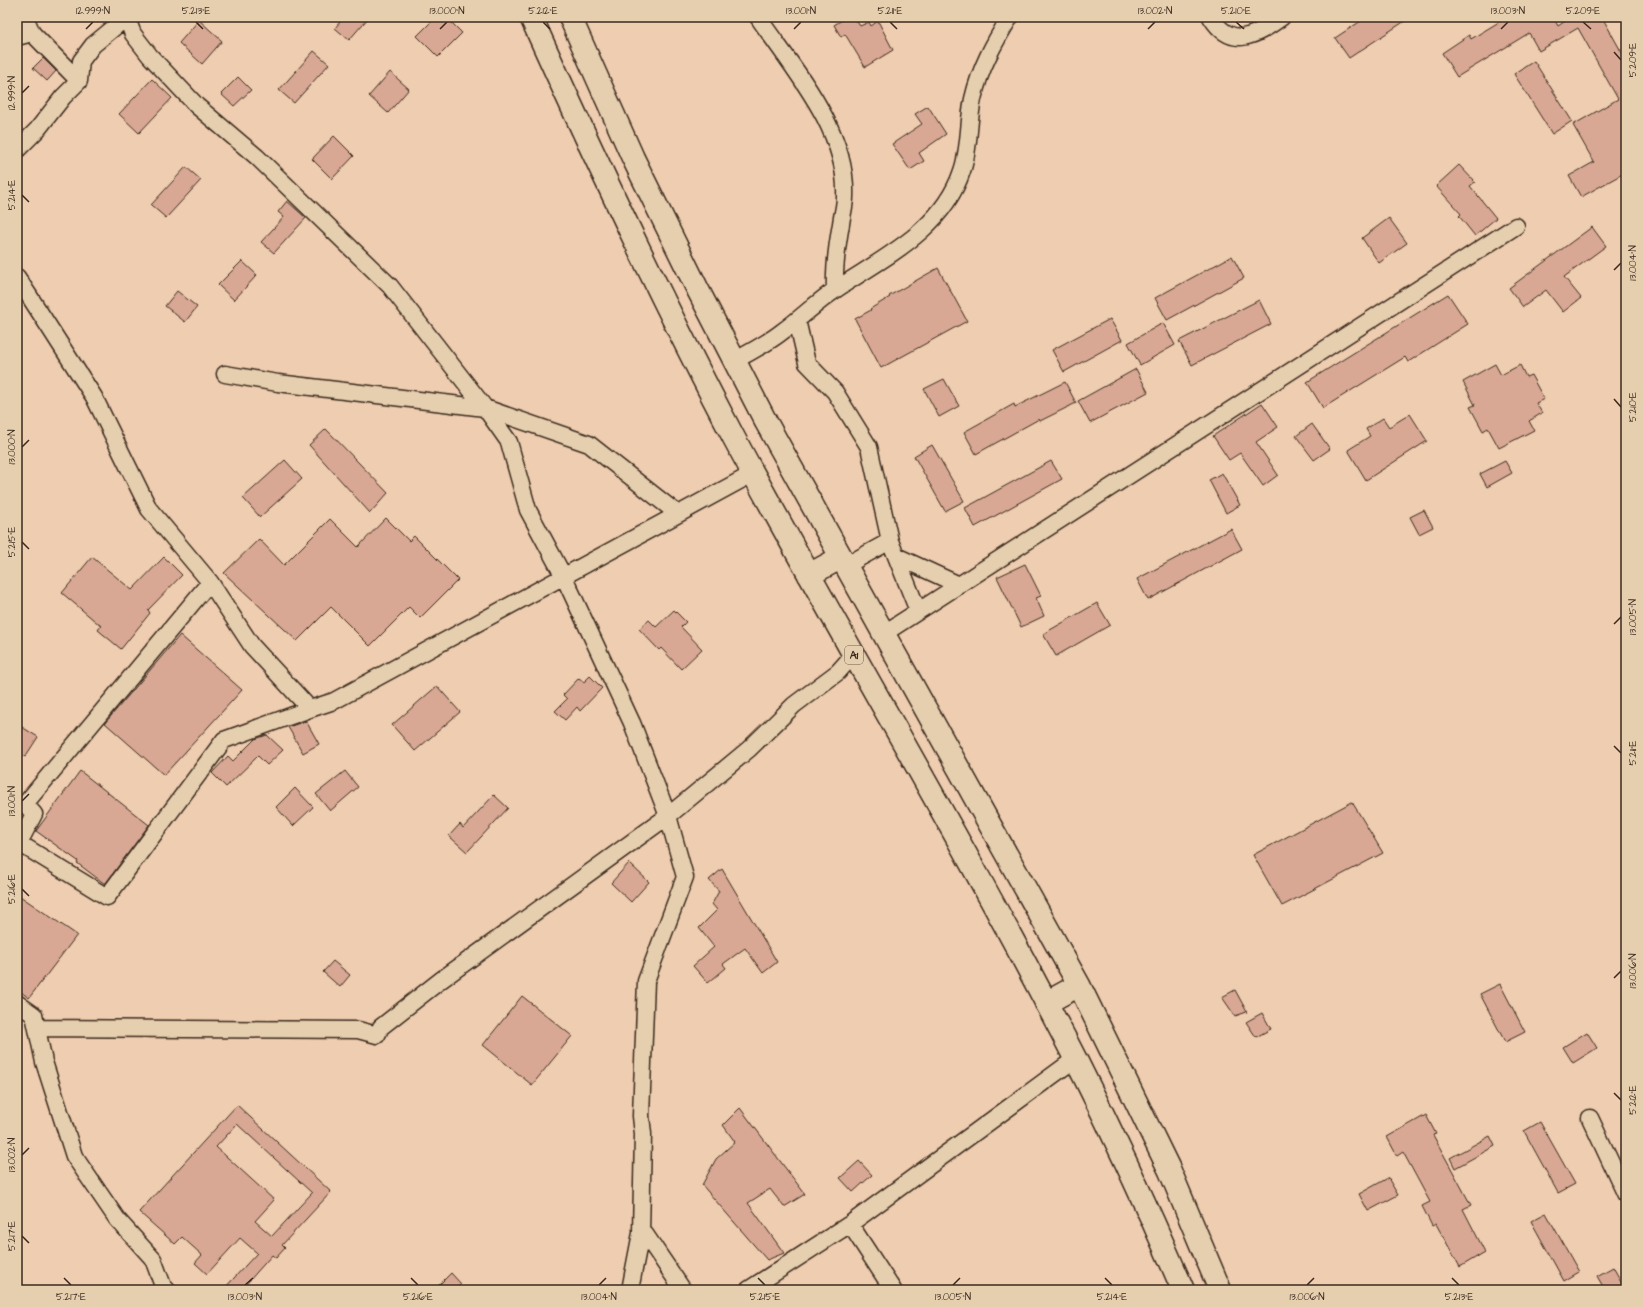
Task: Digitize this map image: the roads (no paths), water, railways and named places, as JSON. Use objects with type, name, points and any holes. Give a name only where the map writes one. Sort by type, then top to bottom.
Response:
[{"type":"highway","name":"A1","points":[[531,17],[608,187],[665,304],[809,575],[1046,1003],[1138,1186],[1184,1290]]},
{"type":"highway","points":[[570,17],[633,158],[734,361],[843,562],[1079,985],[1170,1171],[1220,1290]]},
{"type":"highway","points":[[809,575],[843,562]]},
{"type":"highway","points":[[1046,1003],[1079,985]]},
{"type":"street","points":[[25,17],[24,35],[79,81]]},
{"type":"street","points":[[758,17],[824,114],[836,140],[844,176],[845,197],[834,271],[835,290]]},
{"type":"street","points":[[734,361],[782,332],[835,290],[888,258],[918,236],[945,205],[962,170],[973,99],[981,71],[993,44],[1010,17]]},
{"type":"street","points":[[1211,17],[1221,30],[1234,36],[1246,38],[1260,32],[1282,17]]},
{"type":"street","points":[[17,150],[38,130],[63,97],[79,81],[81,61],[93,45],[127,18],[133,34],[150,56],[197,106],[257,157],[390,286],[485,408],[509,442],[528,510],[563,575],[632,722],[668,816],[685,877],[646,981],[641,1116],[643,1134],[641,1233],[630,1290]]},
{"type":"street","points":[[883,634],[1516,226]]},
{"type":"street","points":[[17,277],[94,397],[150,509],[210,582],[252,646],[310,709]]},
{"type":"street","points":[[797,320],[807,363],[835,392],[869,447],[890,541],[918,612]]},
{"type":"street","points":[[225,374],[278,383],[485,408],[588,444],[678,514]]},
{"type":"street","points":[[210,582],[25,804],[34,814],[18,845],[106,898],[224,740],[334,700],[754,473]]},
{"type":"street","points":[[843,562],[890,541]]},
{"type":"street","points":[[896,556],[959,585]]},
{"type":"street","points":[[37,1028],[358,1030],[378,1035],[381,1027],[441,980],[668,816],[749,749],[794,705],[838,672],[854,654]]},
{"type":"street","points":[[17,1002],[34,1015],[44,1062],[74,1156],[117,1219],[153,1259],[163,1286],[167,1290]]},
{"type":"street","points":[[748,1290],[850,1224],[1075,1059]]},
{"type":"street","points":[[1590,1118],[1626,1195]]},
{"type":"street","points":[[850,1224],[893,1290]]},
{"type":"street","points":[[641,1233],[645,1234],[683,1290]]}]
